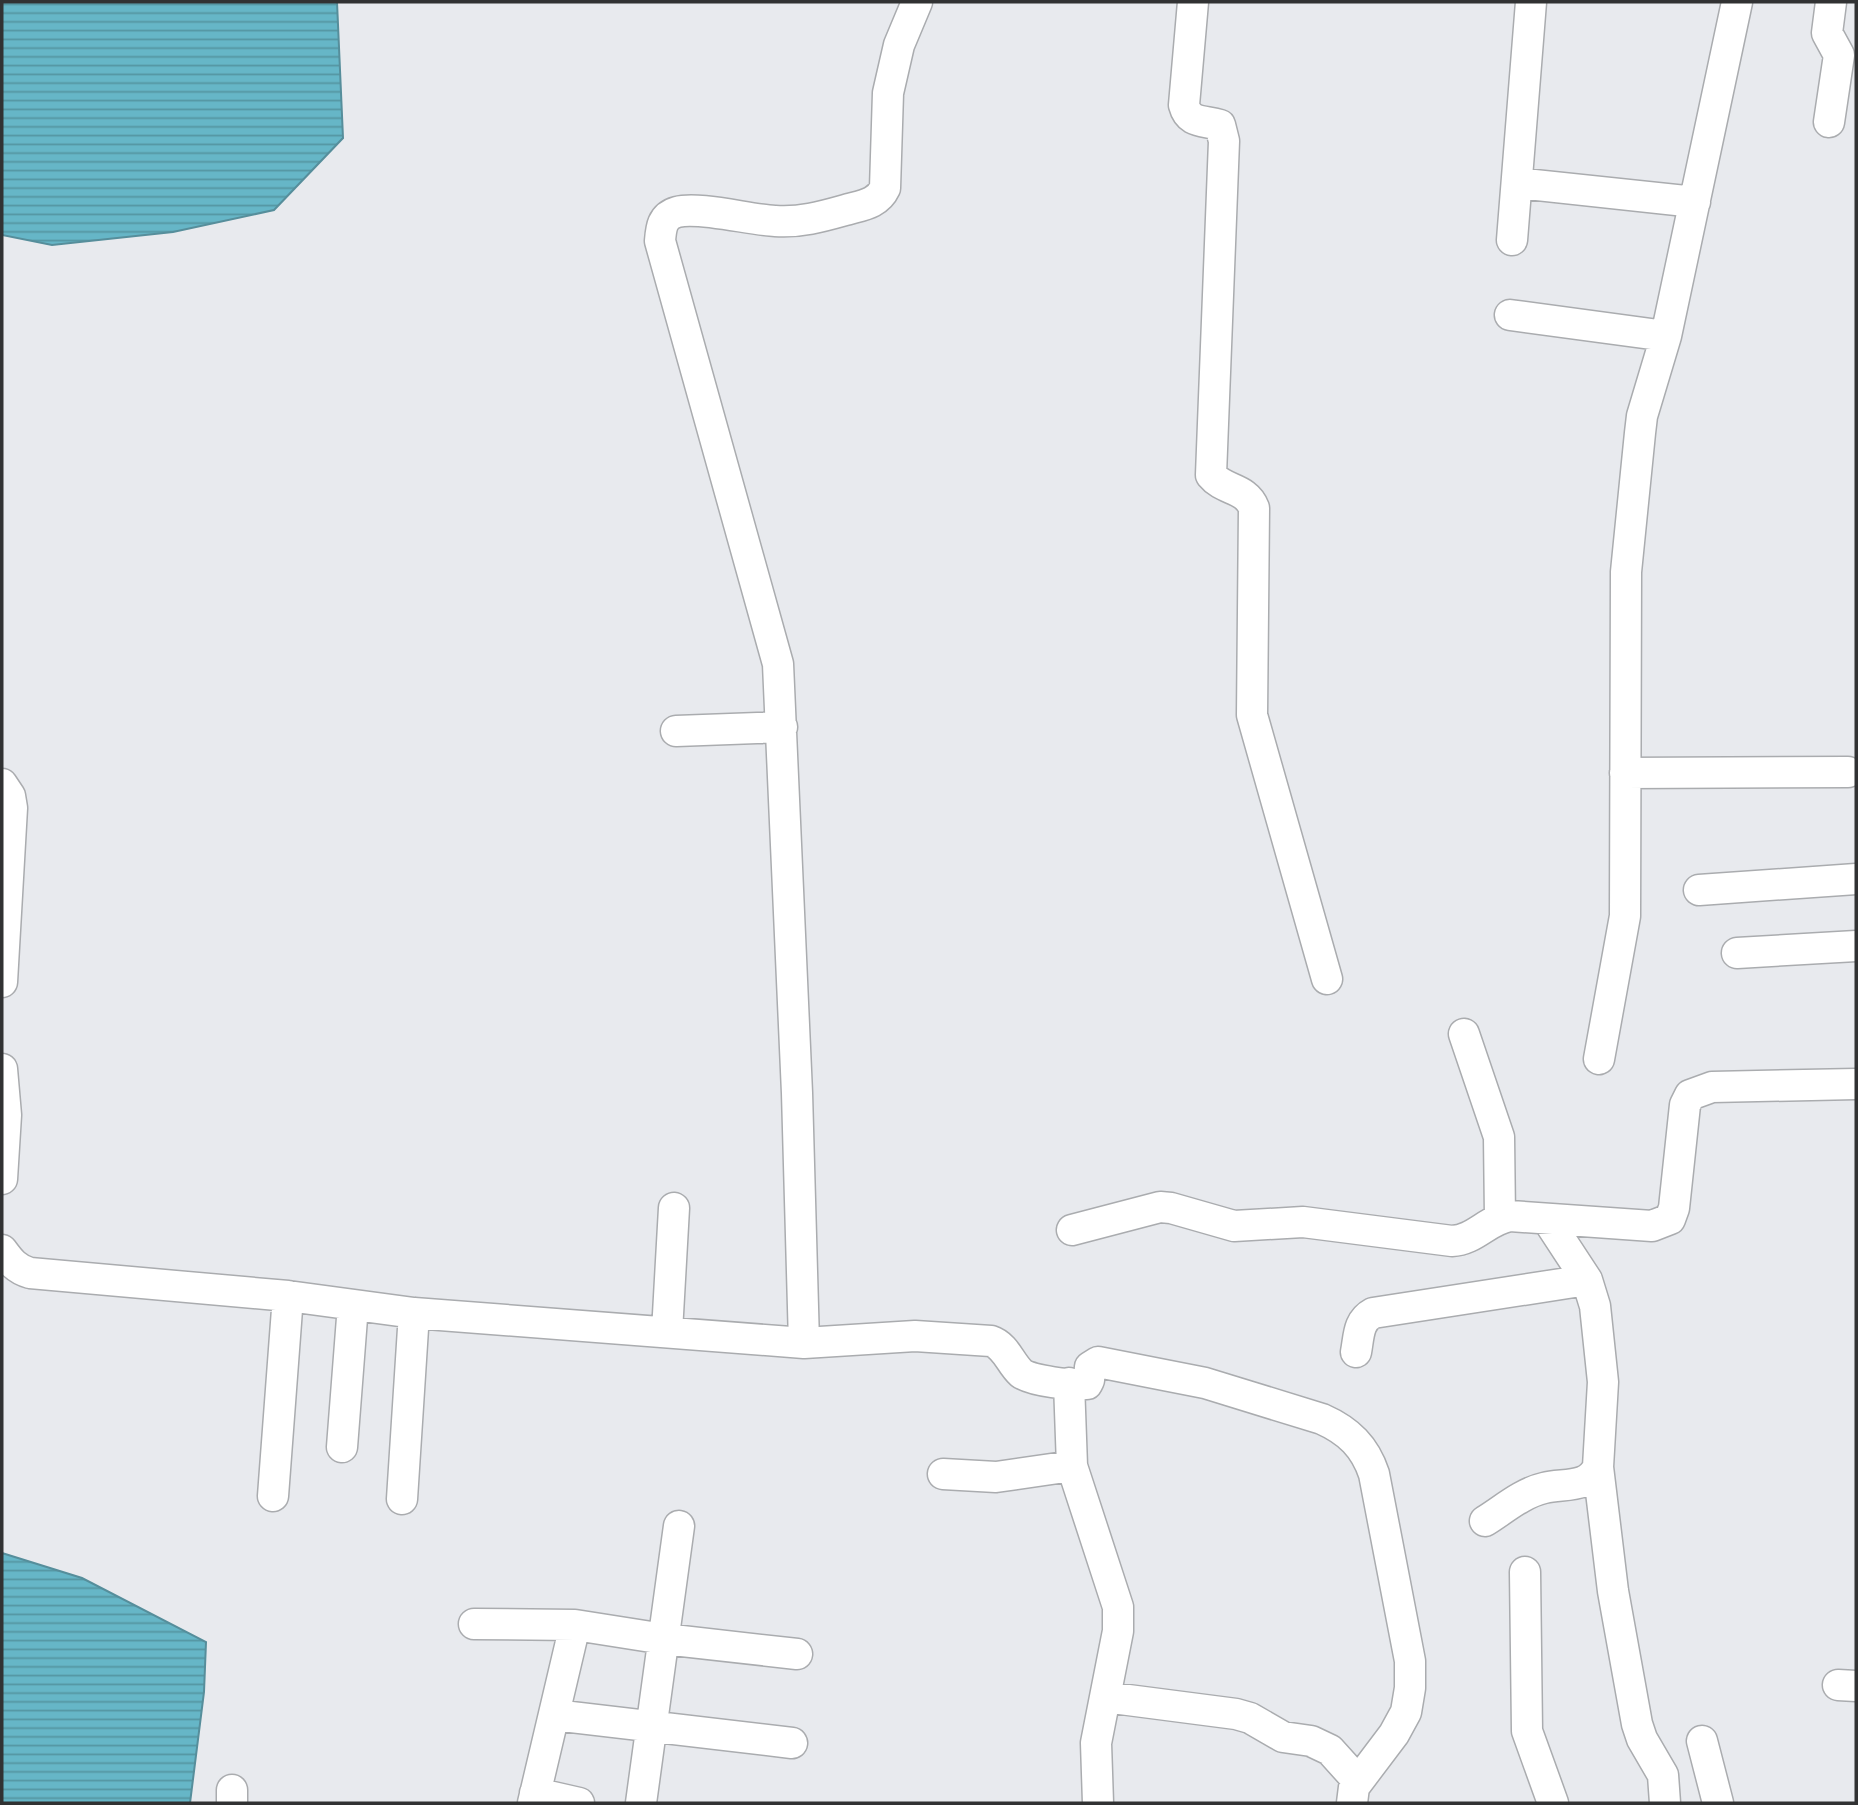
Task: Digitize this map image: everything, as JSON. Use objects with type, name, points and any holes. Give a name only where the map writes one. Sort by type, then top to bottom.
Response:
[{"type":"street","points":[[804,1343],[797,1093],[778,664],[660,241],[661,227],[665,218],[677,212],[692,211],[798,222],[869,204],[880,198],[885,188],[888,93],[899,45],[916,2]]},
{"type":"street","points":[[1193,2],[1184,105],[1186,115],[1195,121],[1220,125],[1224,141],[1211,475],[1218,484],[1242,492],[1251,499],[1254,508],[1252,715],[1327,979]]},
{"type":"street","points":[[1512,240],[1531,2]]},
{"type":"street","points":[[1599,1059],[1625,916],[1626,572],[1642,416],[1666,336],[1737,2]]},
{"type":"street","points":[[1829,122],[1839,55],[1827,33],[1831,2]]},
{"type":"street","points":[[1517,183],[1695,202]]},
{"type":"street","points":[[1510,315],[1666,336]]},
{"type":"street","points":[[676,731],[782,727]]},
{"type":"street","points":[[1625,773],[1848,772]]},
{"type":"street","points":[[2,784],[10,796],[12,808],[2,982]]},
{"type":"street","points":[[1699,890],[1856,879]]},
{"type":"street","points":[[1737,953],[1856,946]]},
{"type":"street","points":[[1464,1034],[1499,1137],[1500,1218]]},
{"type":"street","points":[[2,1069],[6,1115],[2,1179]]},
{"type":"street","points":[[1072,1230],[1160,1208],[1171,1208],[1234,1226],[1303,1222],[1452,1241],[1463,1241],[1500,1218],[1510,1216],[1652,1226],[1670,1219],[1674,1208],[1685,1105],[1690,1095],[1712,1087],[1856,1084]]},
{"type":"street","points":[[667,1332],[674,1208]]},
{"type":"street","points":[[1547,1219],[1587,1280],[1595,1306],[1603,1382],[1598,1468],[1613,1591],[1637,1724],[1642,1739],[1663,1775],[1665,1803]]},
{"type":"street","points":[[2,1250],[10,1262],[20,1270],[30,1273],[288,1296],[414,1313],[804,1343],[915,1336],[991,1341],[1000,1346],[1025,1376],[1087,1384],[1090,1380],[1090,1367],[1098,1362],[1205,1383],[1322,1419],[1338,1426],[1362,1447],[1374,1474],[1410,1661],[1410,1689],[1406,1712],[1355,1792],[1330,1751],[1311,1741],[1283,1737],[1250,1718],[1236,1714],[1105,1697]]},
{"type":"street","points":[[1356,1352],[1360,1326],[1364,1318],[1373,1313],[1587,1280]]},
{"type":"street","points":[[274,1496],[288,1296]]},
{"type":"street","points":[[342,1447],[353,1305]]},
{"type":"street","points":[[402,1499],[414,1313]]},
{"type":"street","points":[[1069,1383],[1072,1466],[1118,1607],[1118,1630],[1096,1743],[1098,1803]]},
{"type":"street","points":[[943,1474],[996,1477],[1072,1466]]},
{"type":"street","points":[[1485,1521],[1534,1491],[1586,1482],[1594,1476],[1598,1468]]},
{"type":"street","points":[[641,1803],[679,1526]]},
{"type":"street","points":[[1525,1572],[1527,1731],[1553,1803]]},
{"type":"street","points":[[474,1624],[575,1625],[664,1639],[797,1654]]},
{"type":"street","points":[[575,1625],[534,1798],[579,1803]]},
{"type":"street","points":[[554,1715],[792,1744]]},
{"type":"street","points":[[1703,1741],[1718,1803]]},
{"type":"water","points":[[2,2],[337,2],[343,138],[274,210],[173,232],[52,245],[2,235]]},
{"type":"water","points":[[2,1553],[82,1578],[206,1642],[204,1692],[190,1803],[2,1803]]}]
